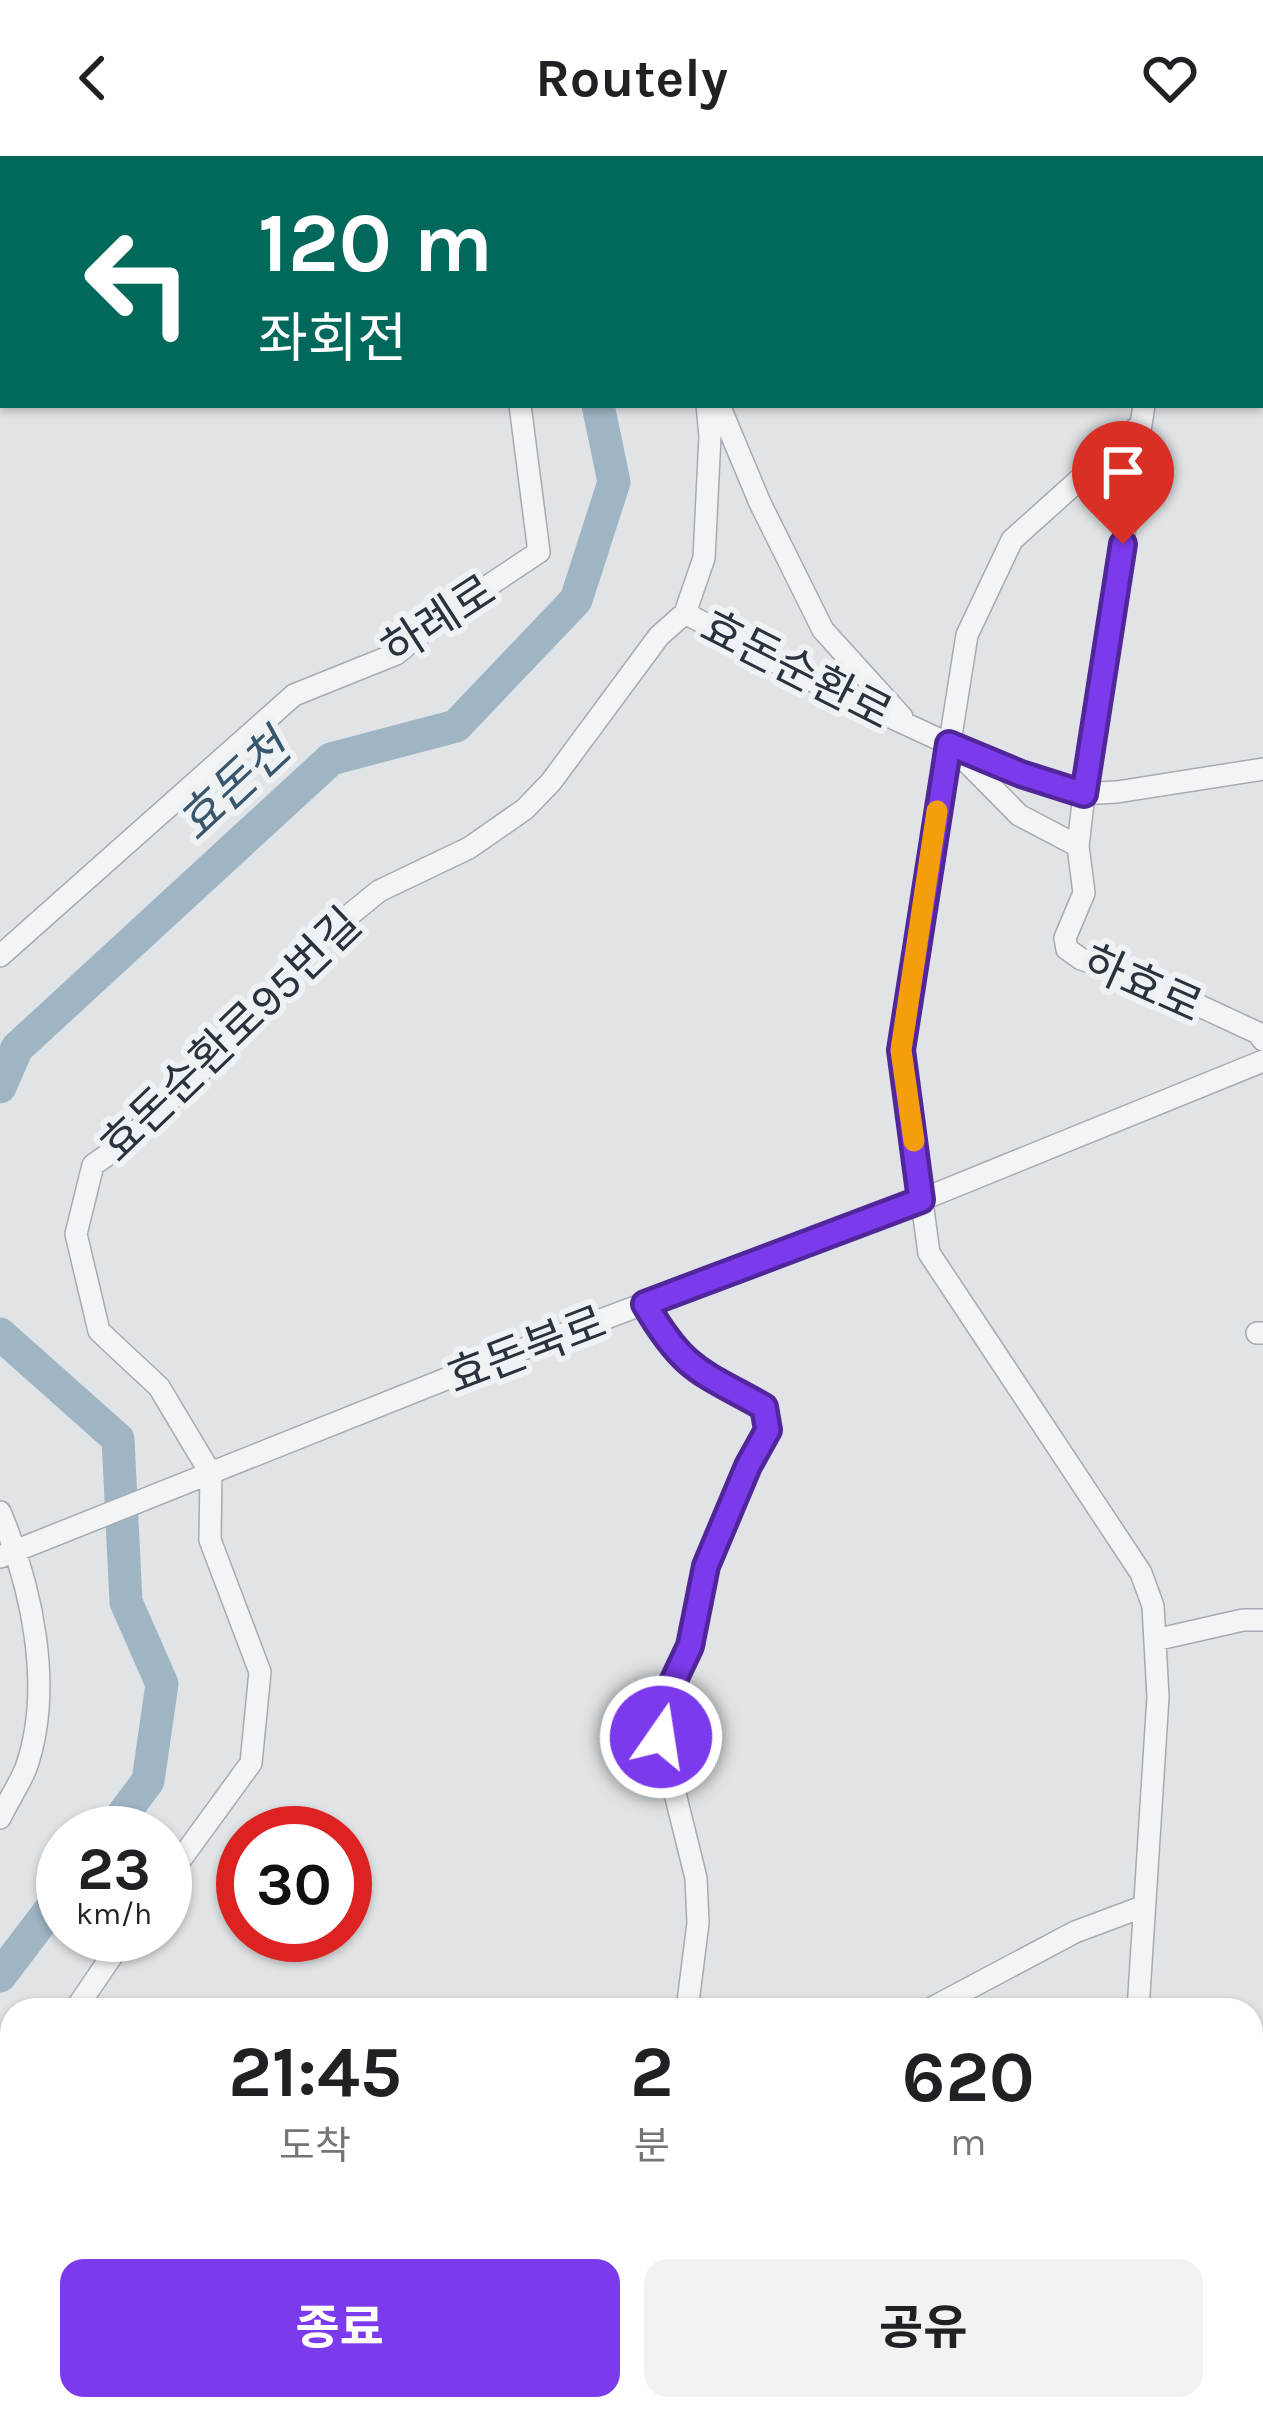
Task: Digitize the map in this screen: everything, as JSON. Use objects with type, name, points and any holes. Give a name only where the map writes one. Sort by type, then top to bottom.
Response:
[{"type":"street","name":"하례로","points":[[0,956],[294,695],[396,653],[539,552],[520,408]]},
{"type":"street","name":"효돈순환로","points":[[707,408],[704,558],[685,614],[753,652],[949,744],[1019,815],[1078,846]]},
{"type":"street","points":[[720,408],[760,503],[823,630],[911,727]]},
{"type":"street","points":[[1138,1998],[1158,1697],[1153,1606],[1141,1573],[929,1253],[901,1050],[967,634],[1012,540],[1142,415]]},
{"type":"street","name":"하효로","points":[[1142,415],[1084,794],[1078,846],[1084,892],[1065,938],[1067,949],[1146,981],[1258,1033],[1263,1040]]},
{"type":"street","name":"효돈순환로95번길","points":[[201,1477],[159,1387],[99,1331],[76,1234],[93,1165],[123,1144],[219,1054],[314,944],[379,891],[469,848],[525,809],[551,782],[659,636],[685,614]]},
{"type":"street","points":[[949,744],[1084,794],[1263,769]]},
{"type":"street","name":"효돈북로","points":[[8,1555],[921,1200],[1263,1061]]},
{"type":"street","points":[[645,1304],[670,1347],[703,1376],[764,1407],[768,1430],[706,1566],[690,1646],[664,1701],[661,1737],[696,1878],[698,1923],[689,1998]]},
{"type":"street","points":[[192,1844],[251,1763],[260,1672],[210,1540],[201,1477]]},
{"type":"street","points":[[0,1512],[8,1555],[30,1610],[38,1707],[25,1769],[0,1818]]},
{"type":"street","points":[[1155,1640],[1263,1620]]},
{"type":"street","points":[[951,1998],[1075,1932],[1142,1907]]},
{"type":"street","points":[[83,1998],[108,1962]]},
{"type":"waterway","name":"효돈천","points":[[0,1087],[17,1048],[331,759],[456,726],[576,600],[614,482],[599,408]]},
{"type":"waterway","name":"효돈천","points":[[0,1334],[118,1439],[126,1602],[162,1684],[148,1781],[129,1806]]},
{"type":"waterway","name":"효돈천","points":[[0,1976],[36,1929]]},
{"type":"slow traffic","points":[[914,1141],[901,1050],[937,811]]},
{"type":"route","points":[[661,1737],[664,1701],[690,1646],[706,1566],[768,1430],[764,1407],[703,1376],[670,1347],[645,1304],[921,1200],[901,1050],[949,744],[1084,794],[1123,544]]}]
